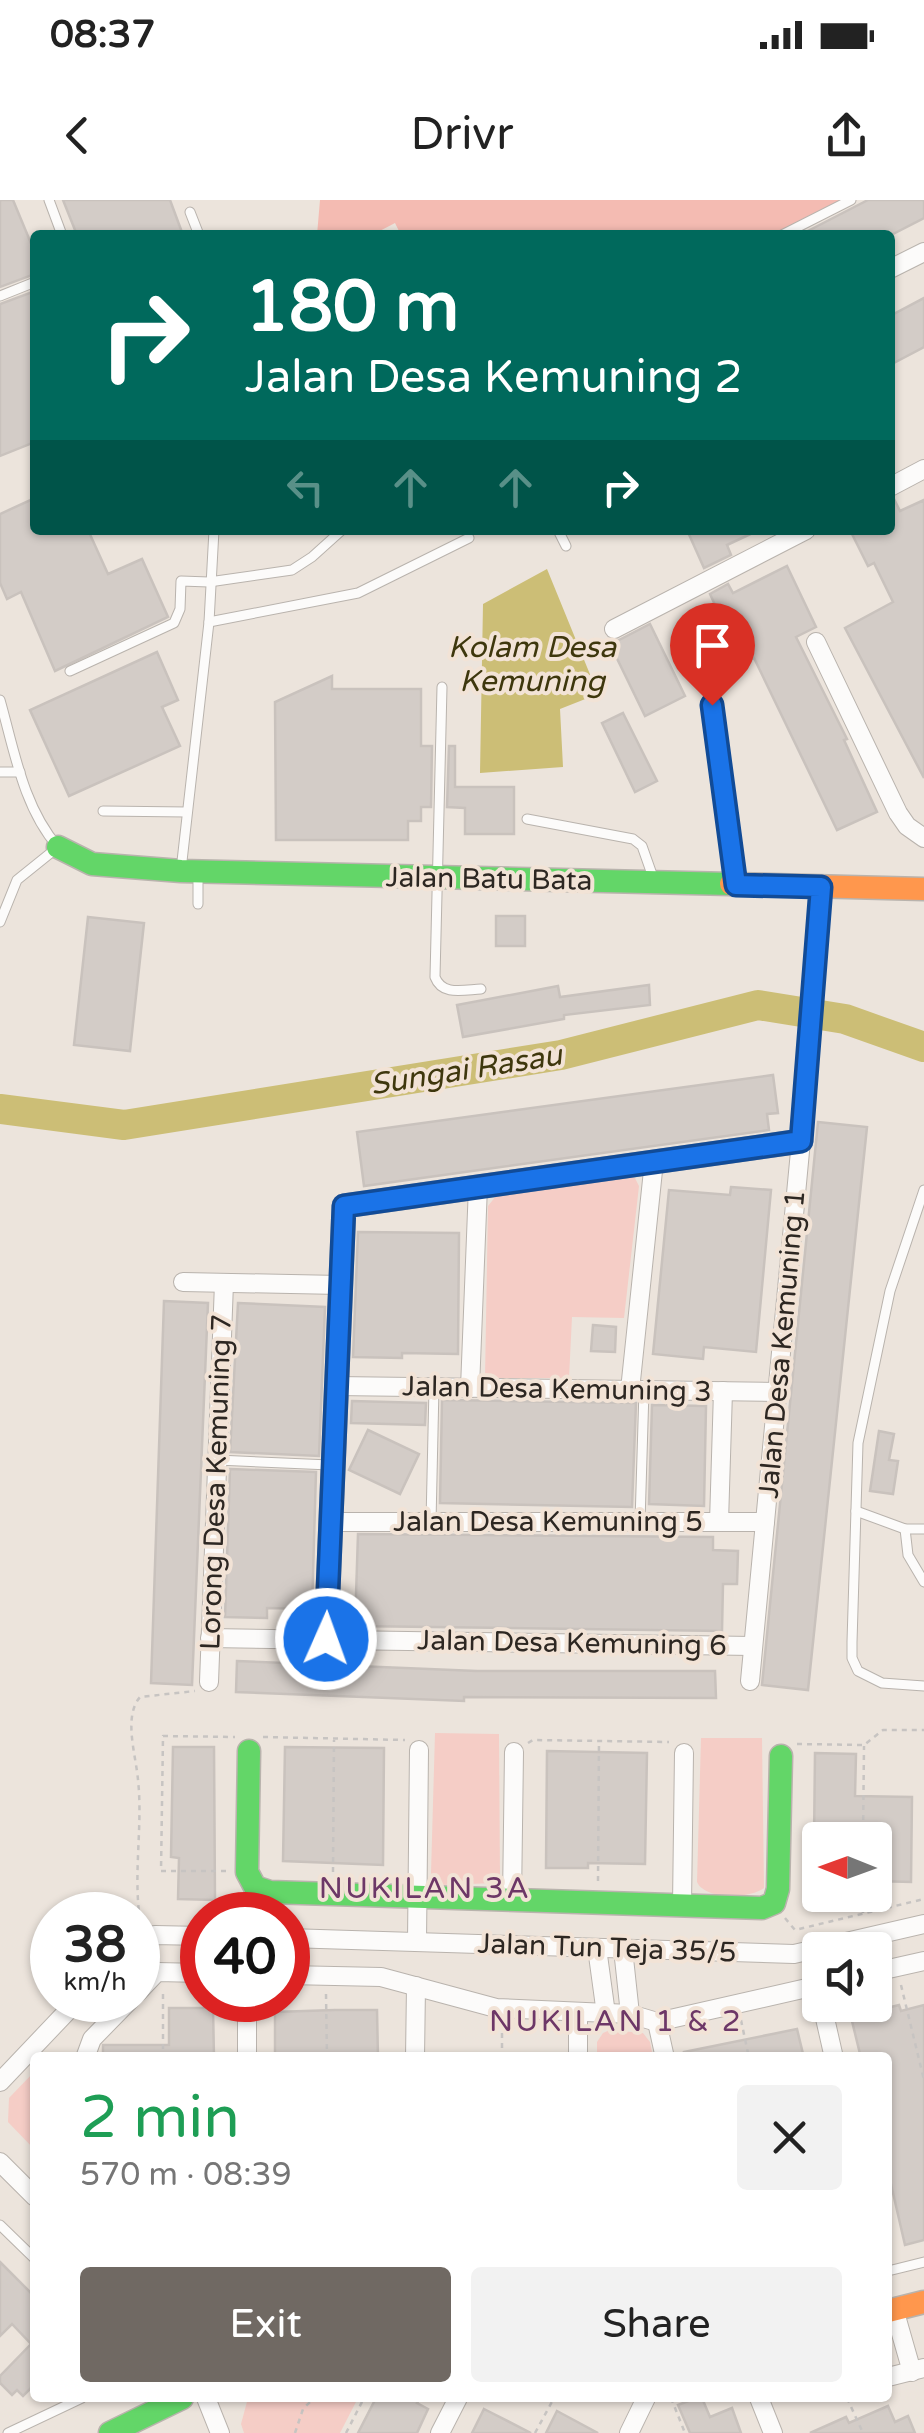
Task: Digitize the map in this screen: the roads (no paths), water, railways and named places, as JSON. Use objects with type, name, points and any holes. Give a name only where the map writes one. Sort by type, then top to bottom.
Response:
[{"type":"street","points":[[895,266],[924,252]]},
{"type":"street","points":[[895,484],[924,470]]},
{"type":"street","points":[[614,629],[796,535]]},
{"type":"street","points":[[816,642],[898,813],[912,832],[924,838]]},
{"type":"street","name":"Jalan Batu Bata","points":[[58,847],[92,864],[190,872],[924,890]]},
{"type":"street","name":"Jalan Desa Kemuning 1","points":[[750,1682],[809,1056],[821,887]]},
{"type":"street","points":[[326,1639],[344,1206],[801,1141]]},
{"type":"street","points":[[637,1390],[654,1161]]},
{"type":"street","points":[[470,1388],[478,1186]]},
{"type":"street","points":[[183,1282],[340,1285]]},
{"type":"street","name":"Lorong Desa Kemuning 7","points":[[208,1682],[224,1283]]},
{"type":"street","name":"Jalan Desa Kemuning 3","points":[[336,1386],[777,1392]]},
{"type":"street","points":[[720,1522],[722,1391]]},
{"type":"street","name":"Jalan Desa Kemuning 5","points":[[330,1522],[765,1522]]},
{"type":"street","name":"Jalan Desa Kemuning 6","points":[[210,1638],[753,1646]]},
{"type":"street","points":[[417,1942],[419,1750]]},
{"type":"street","points":[[249,1751],[247,1872],[256,1887],[270,1892],[762,1908],[774,1903],[778,1889],[781,1756]]},
{"type":"street","points":[[512,1900],[514,1752]]},
{"type":"street","points":[[682,1905],[684,1753]]},
{"type":"street","name":"Jalan Tun Teja 35/5","points":[[310,1939],[794,1954],[924,1924]]},
{"type":"street","points":[[598,1948],[606,2014]]},
{"type":"street","points":[[622,1949],[630,2014]]},
{"type":"street","points":[[892,1969],[924,1961]]},
{"type":"street","points":[[310,1976],[381,1978],[502,2008],[630,2014],[657,2022],[802,1992]]},
{"type":"street","points":[[415,2052],[416,1986]]},
{"type":"street","points":[[578,2014],[578,2052]]},
{"type":"street","points":[[0,2082],[57,2022]]},
{"type":"street","points":[[87,2052],[92,2040],[109,2022]]},
{"type":"street","points":[[247,2022],[247,2052]]},
{"type":"street","points":[[657,2022],[664,2052]]},
{"type":"street","points":[[826,2022],[833,2052]]},
{"type":"street","points":[[0,2162],[30,2192]]},
{"type":"street","points":[[892,2310],[924,2302]]},
{"type":"street","points":[[892,2312],[918,2370],[892,2376]]},
{"type":"street","points":[[110,2433],[174,2402]]},
{"type":"street","points":[[208,2402],[220,2433]]},
{"type":"street","points":[[440,2433],[456,2402]]},
{"type":"street","points":[[629,2433],[644,2402]]},
{"type":"street","points":[[761,2402],[773,2433]]},
{"type":"lane","points":[[50,200],[60,230]]},
{"type":"lane","points":[[792,230],[851,200]]},
{"type":"lane","points":[[190,212],[197,230]]},
{"type":"lane","points":[[0,296],[30,284]]},
{"type":"lane","points":[[198,904],[190,872],[187,812],[209,622],[214,535]]},
{"type":"lane","points":[[70,671],[174,623],[180,609],[181,581],[209,582],[292,570],[336,535]]},
{"type":"lane","points":[[560,535],[566,546]]},
{"type":"lane","points":[[209,622],[358,593],[468,538]]},
{"type":"lane","points":[[442,687],[435,977],[438,986],[446,991],[482,989]]},
{"type":"lane","points":[[0,700],[41,828],[58,847],[17,880],[0,922]]},
{"type":"lane","points":[[712,705],[736,885]]},
{"type":"lane","points":[[0,772],[20,772]]},
{"type":"lane","points":[[103,811],[187,812]]},
{"type":"lane","points":[[526,819],[633,839],[642,846],[655,883]]},
{"type":"lane","points":[[924,1190],[878,1338],[858,1444],[852,1658],[858,1671],[882,1682],[924,1686]]},
{"type":"lane","points":[[431,1522],[434,1388]]},
{"type":"lane","points":[[637,1390],[640,1522]]},
{"type":"lane","points":[[217,1460],[333,1465]]},
{"type":"lane","points":[[856,1511],[905,1529],[924,1529]]},
{"type":"lane","points":[[905,1529],[908,1555],[924,1582]]},
{"type":"lane","points":[[0,2224],[30,2254]]},
{"type":"lane","points":[[892,2269],[924,2262]]},
{"type":"lane","points":[[8,2433],[74,2402]]},
{"type":"water","name":"Kolam Desa Kemuning","points":[[547,569],[598,694],[560,709],[563,767],[480,773],[483,604]]},
{"type":"waterway","name":"Sungai Rasau","points":[[0,1109],[124,1125],[561,1055],[758,1005],[845,1019],[924,1047]]},
{"type":"district","name":"NUKILAN 3A","points":[[425,1888]]},
{"type":"district","name":"NUKILAN 1 & 2","points":[[616,2021]]}]
